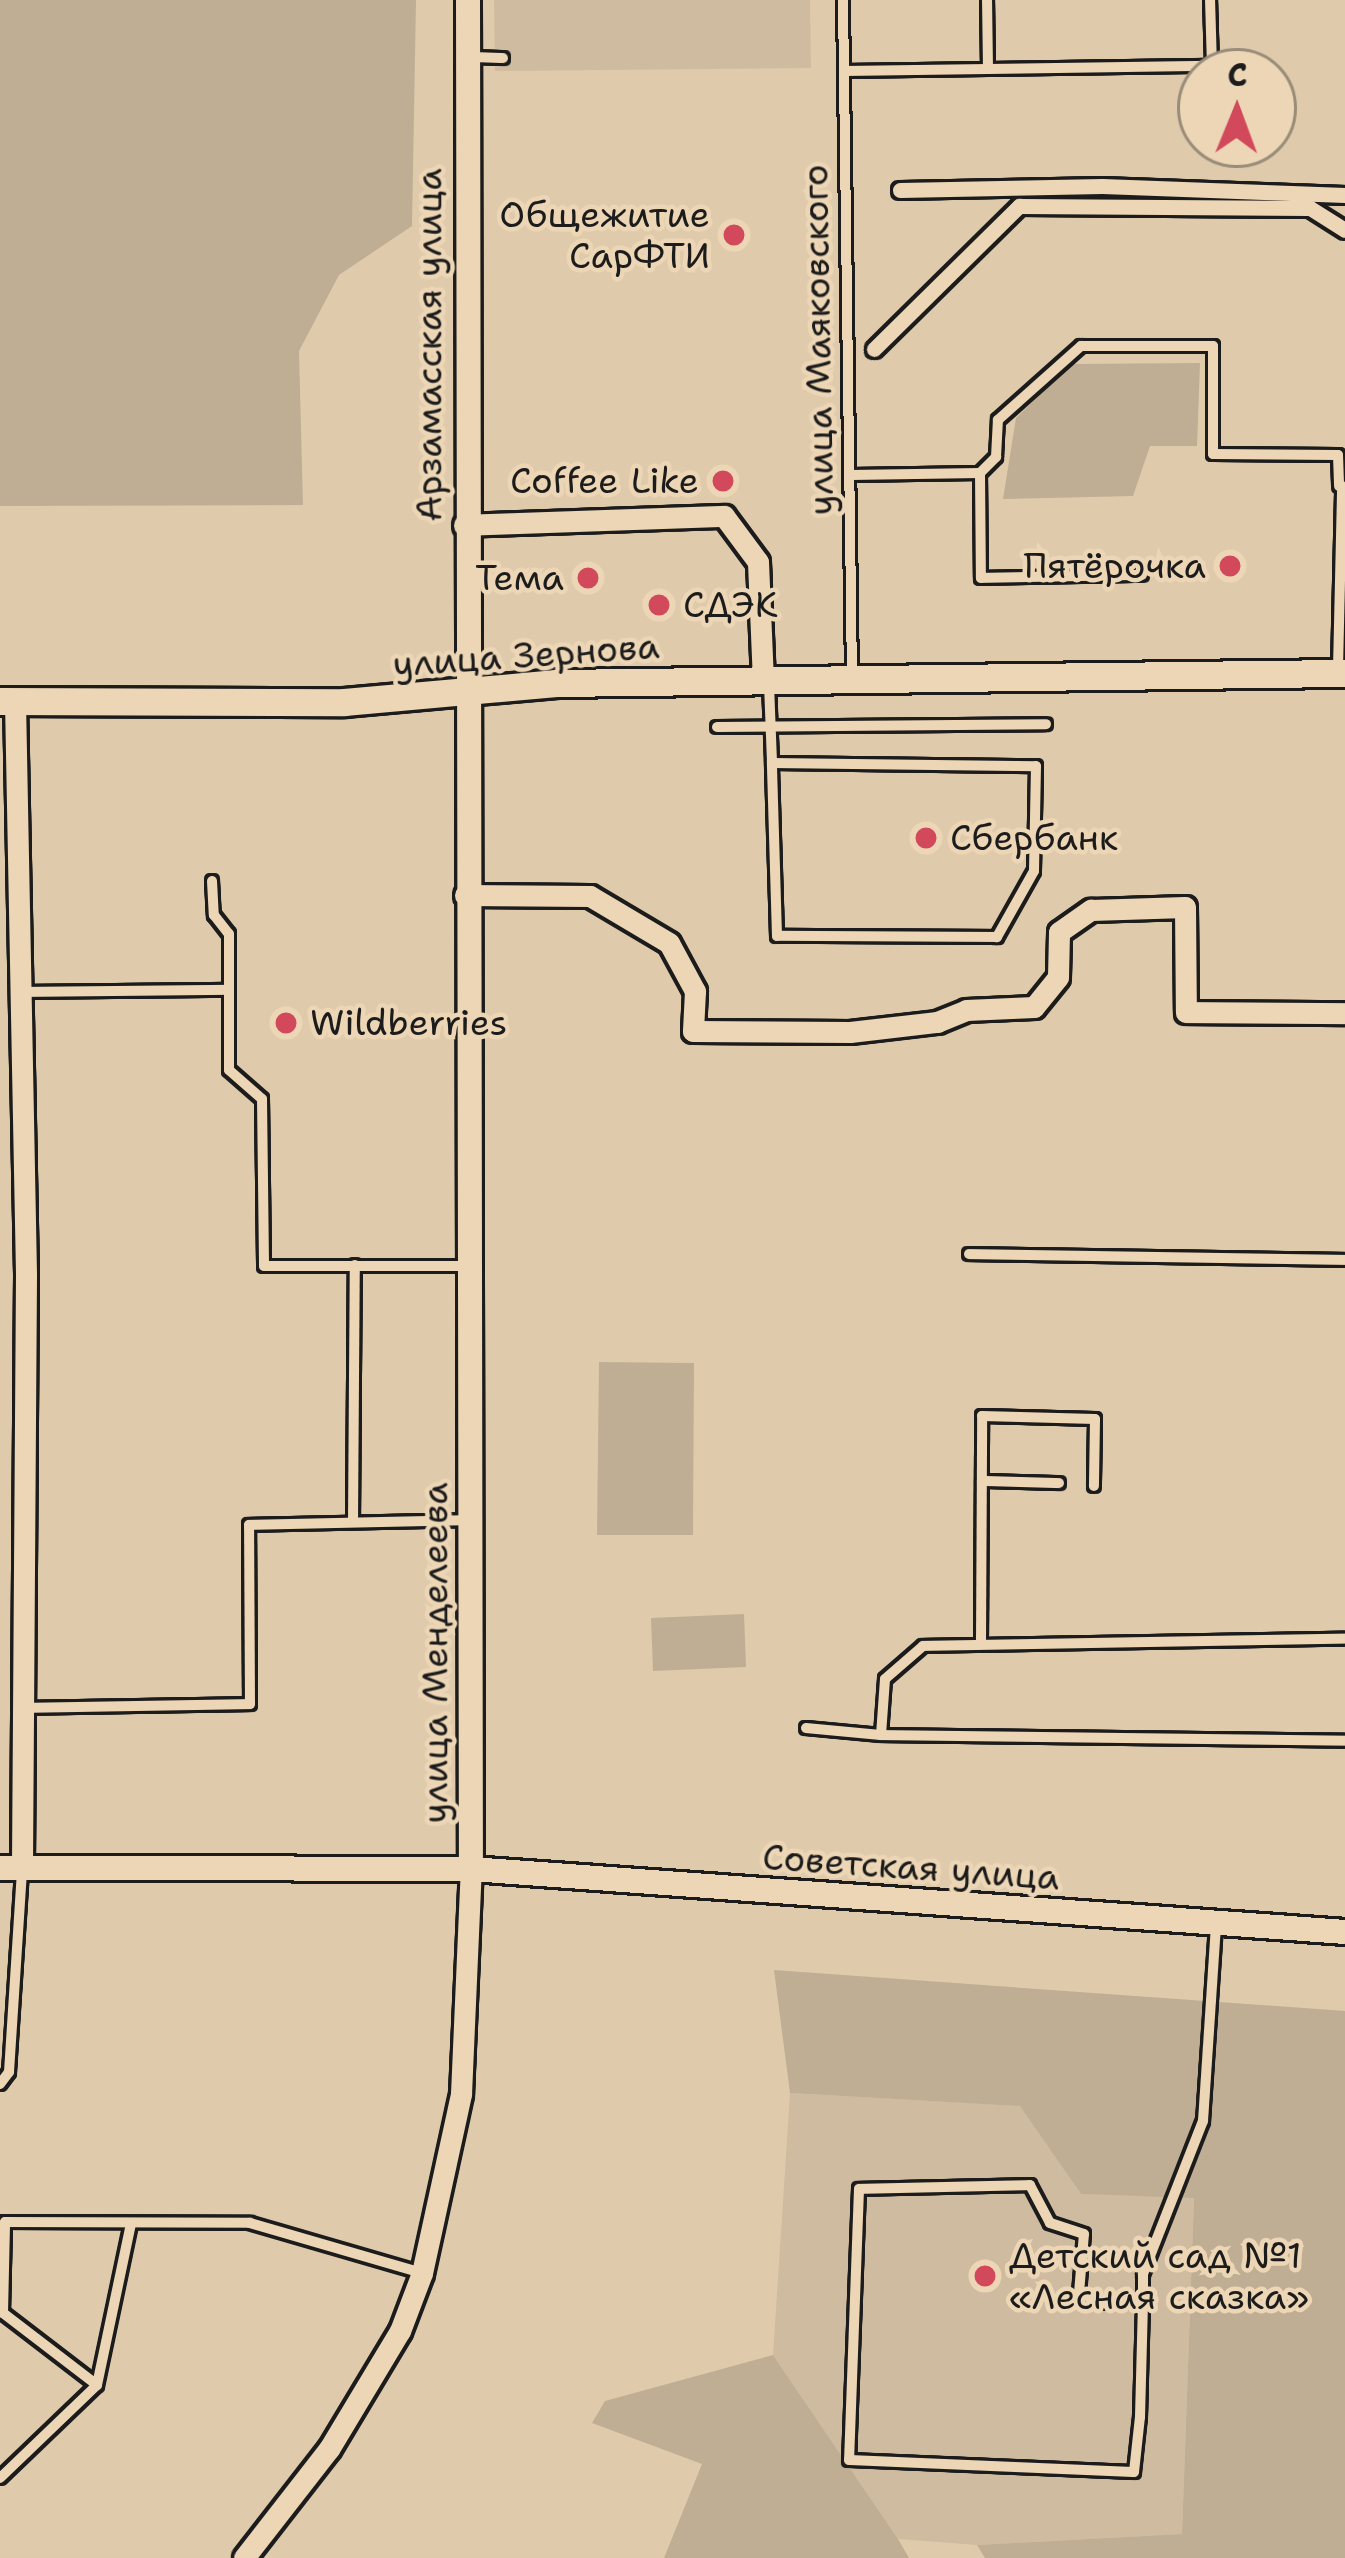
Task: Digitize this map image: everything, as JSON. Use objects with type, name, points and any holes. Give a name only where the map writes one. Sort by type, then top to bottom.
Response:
[{"type":"main road","name":"улица Зернова","points":[[8,701],[344,702],[464,692],[766,680],[1341,673]]},
{"type":"street","name":"Арзамасская улица","points":[[464,692],[468,0]]},
{"type":"street","points":[[900,190],[1102,186],[1345,195]]},
{"type":"street","points":[[874,349],[1019,206],[1310,208],[1345,230]]},
{"type":"street","points":[[464,525],[724,516],[758,562],[766,680]]},
{"type":"street","name":"улица Менделеева","points":[[244,2558],[329,2449],[400,2331],[422,2273],[460,2094],[472,1869],[464,692]]},
{"type":"street","points":[[8,701],[11,918],[23,992],[23,1708],[11,1868]]},
{"type":"street","points":[[465,895],[590,896],[669,943],[695,992],[694,1031],[850,1032],[937,1022],[967,1010],[1034,1007],[1058,977],[1059,932],[1090,910],[1185,908],[1186,1012],[1345,1012]]},
{"type":"street","name":"Советская улица","points":[[11,1868],[472,1869],[1345,1932]]},
{"type":"lane","name":"улица Маяковского","points":[[843,0],[852,679]]},
{"type":"lane","points":[[986,0],[988,69]]},
{"type":"lane","points":[[844,71],[1212,66],[1210,0]]},
{"type":"lane","points":[[467,57],[503,58]]},
{"type":"lane","points":[[851,475],[980,473],[996,457],[998,420],[1081,346],[1213,346],[1213,454],[1338,454],[1341,673]]},
{"type":"lane","points":[[980,473],[981,578],[1142,575]]},
{"type":"lane","points":[[766,680],[777,936],[997,938],[1034,872],[1036,766],[772,764]]},
{"type":"lane","points":[[717,727],[1046,724]]},
{"type":"lane","points":[[212,881],[214,915],[229,934],[229,1070],[262,1100],[265,1266],[469,1266]]},
{"type":"lane","points":[[23,992],[229,990]]},
{"type":"lane","points":[[968,1254],[1345,1260]]},
{"type":"lane","points":[[353,1521],[355,1265]]},
{"type":"lane","points":[[981,1641],[982,1416],[1095,1419],[1094,1486]]},
{"type":"lane","points":[[982,1481],[1059,1483]]},
{"type":"lane","points":[[23,1708],[250,1704],[249,1525],[471,1520]]},
{"type":"lane","points":[[881,1736],[885,1679],[900,1659],[923,1646],[981,1641],[1345,1639]]},
{"type":"lane","points":[[806,1728],[881,1736],[1345,1742]]},
{"type":"lane","points":[[0,2084],[9,2072],[11,1868]]},
{"type":"lane","points":[[1142,2302],[1102,2303],[1079,2293],[1084,2234],[1050,2223],[1030,2185],[859,2189],[849,2460],[1134,2472],[1142,2302],[1143,2274],[1203,2121],[1216,1924]]},
{"type":"lane","points":[[0,2329],[5,2222],[250,2223],[422,2273]]},
{"type":"lane","points":[[0,2478],[97,2385],[130,2224]]},
{"type":"lane","points":[[3,2313],[97,2385]]},
{"type":"shaded area","points":[[0,0],[416,0],[412,226],[339,275],[299,351],[303,505],[0,506]]},
{"type":"shaded area","points":[[494,0],[810,0],[811,68],[495,71]]},
{"type":"shaded area","points":[[1200,363],[1197,446],[1150,446],[1133,496],[1003,499],[1016,418],[1072,364]]},
{"type":"shaded area","points":[[599,1362],[694,1363],[693,1535],[597,1535]]},
{"type":"shaded area","points":[[744,1614],[746,1667],[653,1671],[651,1618]]},
{"type":"shaded area","points":[[774,1970],[1345,2011],[1345,2558],[985,2558],[977,2545],[1182,2534],[1194,2198],[1081,2194],[1020,2106],[790,2093]]},
{"type":"shaded area","name":"Детский сад №1 «Лесная сказка»","points":[[790,2093],[1021,2106],[1081,2194],[1194,2197],[1182,2534],[977,2545],[898,2539],[773,2355]]},
{"type":"shaded area","points":[[773,2355],[909,2558],[664,2558],[702,2464],[592,2423],[605,2401]]},
{"type":"place","name":"Общежитие СарФТИ","points":[[734,235]]},
{"type":"place","name":"Coffee Like","points":[[723,481]]},
{"type":"place","name":"Пятёрочка","points":[[1230,566]]},
{"type":"place","name":"Тема","points":[[588,578]]},
{"type":"place","name":"СДЭК","points":[[659,605]]},
{"type":"place","name":"Сбербанк","points":[[926,838]]},
{"type":"place","name":"Wildberries","points":[[286,1023]]},
{"type":"place","name":"Детский сад №1 «Лесная сказка»","points":[[985,2276]]}]
